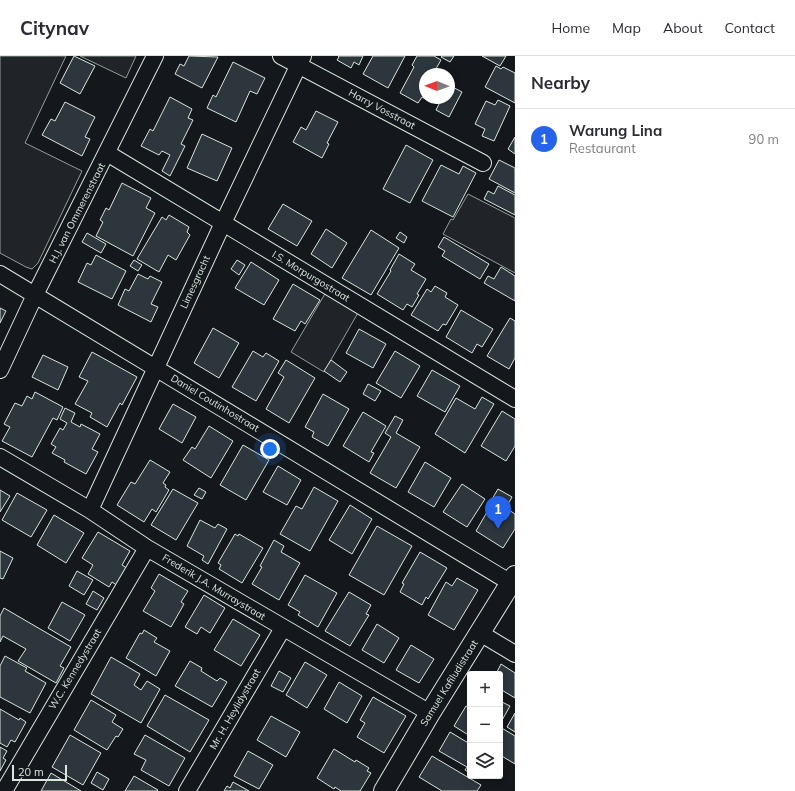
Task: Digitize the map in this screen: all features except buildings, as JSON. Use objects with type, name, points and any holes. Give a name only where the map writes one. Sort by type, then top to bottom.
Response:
[{"type":"street","name":"H.J. van Ommerenstraat","points":[[0,370],[35,295],[154,56]]},
{"type":"street","name":"Harry Vosstraat","points":[[281,56],[300,60],[483,162]]},
{"type":"street","name":"Limesgracht","points":[[90,510],[300,60]]},
{"type":"street","name":"I.S. Morpurgostraat","points":[[107,153],[515,399]]},
{"type":"street","name":"Daniel Coutinhostraat","points":[[0,274],[513,579]]},
{"type":"street","name":"Frederik J.A. Murraystraat","points":[[0,457],[90,510],[147,548],[430,713]]},
{"type":"street","name":"W.C. Kennedystraat","points":[[4,791],[147,548]]},
{"type":"street","name":"Samuel Kafiludistraat","points":[[384,791],[430,713],[513,579]]},
{"type":"street","name":"Mr. H. Heylidystraat","points":[[187,791],[283,628]]},
{"type":"street","points":[[480,633],[515,654]]},
{"type":"shaded area","points":[[0,56],[66,56],[25,143],[82,171],[38,263],[32,269],[0,253]]},
{"type":"shaded area","points":[[80,56],[136,56],[126,78]]},
{"type":"shaded area","points":[[468,194],[515,218],[515,273],[443,234]]},
{"type":"shaded area","points":[[326,292],[359,311],[324,372],[291,352]]},
{"type":"place","name":"Warung Lina","points":[[498,529]]}]
